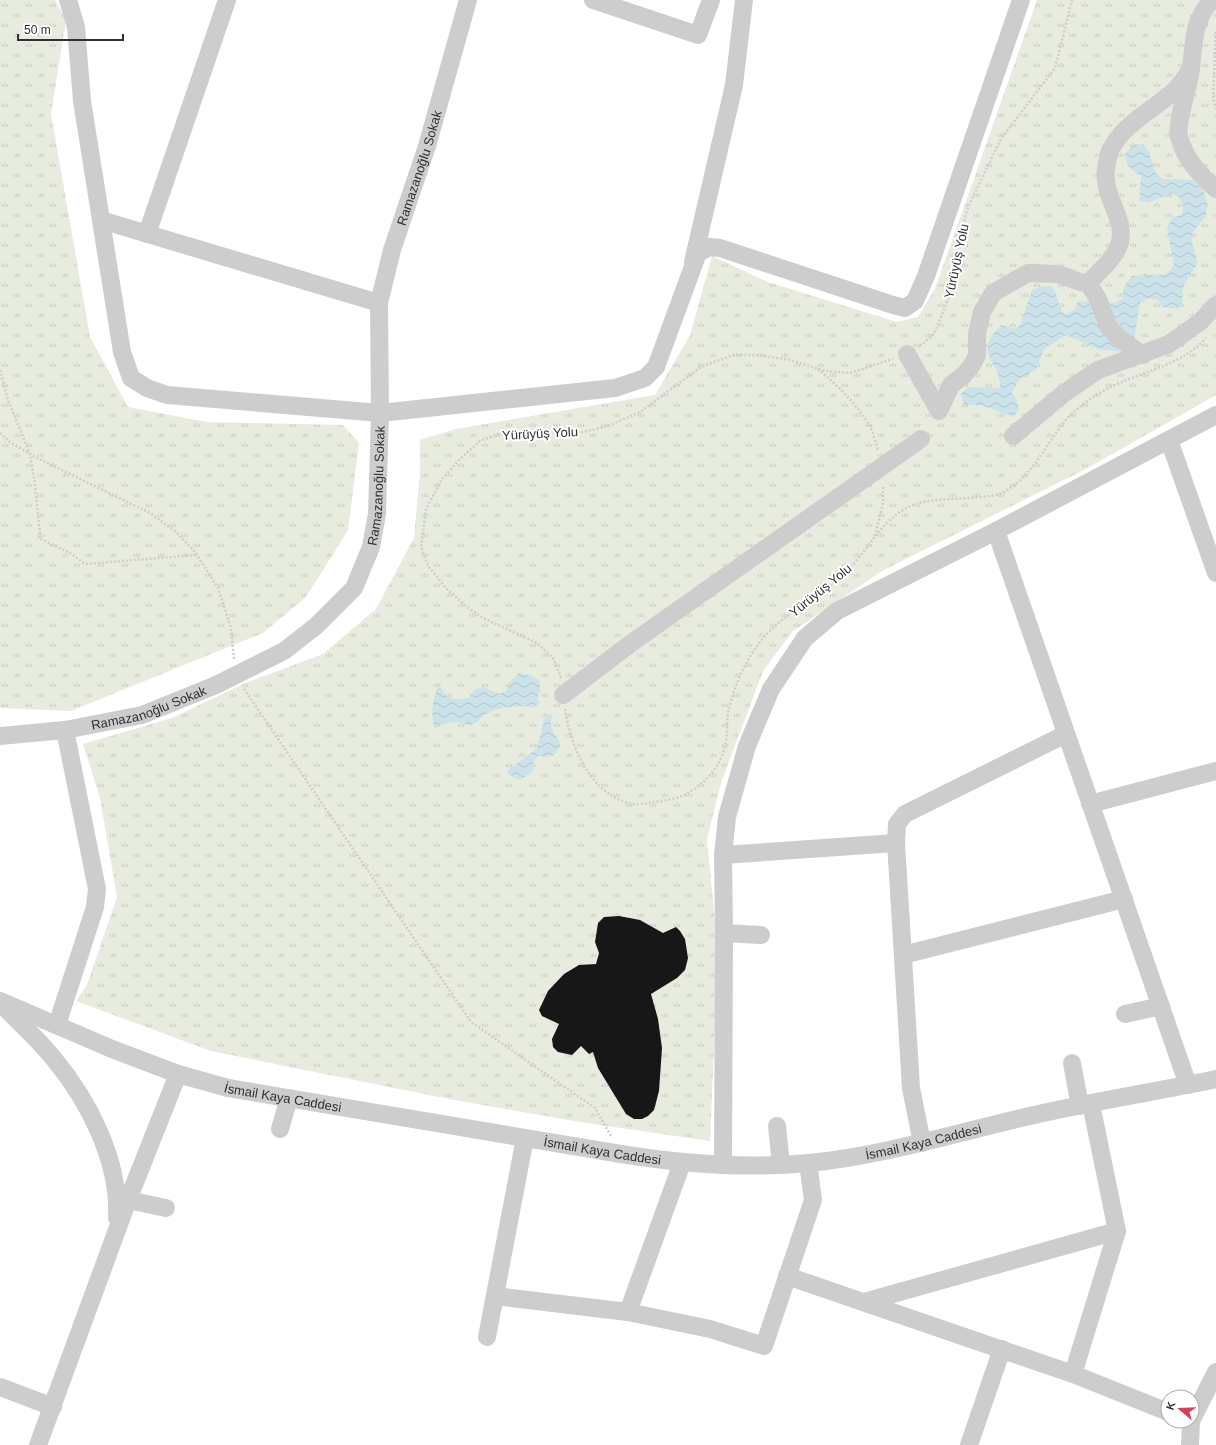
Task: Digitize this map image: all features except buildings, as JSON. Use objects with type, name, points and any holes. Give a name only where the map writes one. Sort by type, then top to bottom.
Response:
[{"type":"street","points":[[68,0],[76,27],[82,101],[122,352],[131,378],[147,388],[167,394],[380,413],[615,388],[644,378],[656,367],[698,253],[709,248],[720,248],[905,308],[915,301],[926,276],[1021,0]]},
{"type":"street","points":[[146,234],[227,0]]},
{"type":"street","name":"Ramazanoğlu Sokak","points":[[0,736],[65,730],[142,715],[235,675],[284,651],[316,626],[354,588],[371,547],[377,514],[380,413],[379,302],[392,250],[427,146],[468,0]]},
{"type":"street","points":[[593,0],[698,35],[711,0]]},
{"type":"street","points":[[689,277],[734,85],[744,0]]},
{"type":"street","points":[[1213,0],[1205,10],[1197,26],[1182,108],[1179,136],[1188,159],[1198,174],[1216,189]]},
{"type":"street","points":[[1088,283],[1110,259],[1120,244],[1122,227],[1107,192],[1104,175],[1110,150],[1122,132],[1177,89],[1190,70]]},
{"type":"street","points":[[101,220],[379,302]]},
{"type":"street","points":[[907,354],[939,411],[951,385],[968,370],[977,355],[977,332],[982,312],[993,293],[1028,273],[1058,274],[1080,282],[1088,283]]},
{"type":"street","points":[[1088,283],[1098,299],[1108,326],[1120,339],[1137,351]]},
{"type":"street","points":[[1013,436],[1063,394],[1098,370],[1137,351],[1169,344],[1200,322],[1216,304]]},
{"type":"street","points":[[723,1165],[723,855],[727,817],[747,746],[771,689],[805,638],[837,611],[996,532],[1216,415]]},
{"type":"street","points":[[564,695],[630,644],[921,439]]},
{"type":"street","points":[[1169,440],[1216,573]]},
{"type":"street","points":[[996,532],[1188,1085]]},
{"type":"street","points":[[57,1025],[95,907],[97,889],[65,730]]},
{"type":"street","points":[[922,1143],[912,1088],[896,843],[897,824],[905,814],[1066,734]]},
{"type":"street","points":[[1090,804],[1216,771]]},
{"type":"street","points":[[723,855],[896,843]]},
{"type":"street","points":[[903,955],[1124,899]]},
{"type":"street","points":[[724,933],[761,935]]},
{"type":"street","points":[[0,1002],[54,1059],[88,1109],[110,1160],[118,1198],[116,1233]]},
{"type":"street","name":"İsmail Kaya Caddesi","points":[[0,1002],[112,1049],[178,1074],[228,1088],[682,1163],[723,1165],[781,1165],[808,1163],[922,1143],[1086,1105],[1216,1079]]},
{"type":"street","points":[[1125,1014],[1161,1006]]},
{"type":"street","points":[[1072,1063],[1086,1105],[1117,1231],[1073,1374]]},
{"type":"street","points":[[38,1445],[128,1200],[178,1074]]},
{"type":"street","points":[[280,1130],[289,1098]]},
{"type":"street","points":[[777,1126],[781,1165]]},
{"type":"street","points":[[487,1337],[525,1138]]},
{"type":"street","points":[[628,1312],[682,1163]]},
{"type":"street","points":[[495,1296],[628,1312],[710,1329],[764,1346],[813,1200],[808,1163]]},
{"type":"street","points":[[128,1200],[166,1208]]},
{"type":"street","points":[[864,1302],[1117,1231]]},
{"type":"street","points":[[788,1276],[1073,1374],[1160,1409]]},
{"type":"street","points":[[969,1445],[1002,1349]]},
{"type":"street","points":[[1200,1403],[1216,1372]]},
{"type":"street","points":[[0,1387],[53,1406]]},
{"type":"street","points":[[1190,1445],[1191,1429]]},
{"type":"path","name":"Yürüyüş Yolu","points":[[1072,0],[1055,68],[1001,139],[986,166],[968,207],[958,245],[951,292],[934,334],[912,352],[850,373],[825,371],[790,360],[759,354],[733,354],[701,367],[640,412],[608,426],[583,432],[502,434],[480,441],[442,479],[426,509],[421,547],[428,566],[446,588],[467,608],[483,618],[537,643],[553,658],[561,678],[568,726],[581,759],[593,780],[611,794],[628,804],[662,801],[681,796],[701,784],[719,765],[726,742],[728,710],[737,684],[751,654],[773,627],[845,573],[893,515],[916,504],[940,498],[981,497],[1004,493],[1020,481],[1043,454],[1063,423],[1080,407],[1105,390],[1179,359],[1207,337]]},
{"type":"path","points":[[1216,32],[1213,97],[1216,108]]},
{"type":"path","points":[[816,368],[830,379],[848,398],[871,427],[884,472],[883,503],[874,539]]},
{"type":"path","points":[[0,370],[8,400],[30,454],[36,485],[40,534],[39,538],[70,554],[85,564],[196,555]]},
{"type":"path","points":[[0,433],[10,442],[30,454],[150,513],[175,531],[196,555],[218,588],[231,628],[235,675],[470,1022],[595,1108],[621,1154]]},
{"type":"green space","points":[[0,0],[55,0],[66,20],[51,114],[90,337],[128,407],[207,422],[343,425],[359,443],[348,530],[306,597],[263,633],[71,711],[0,708]]},
{"type":"green space","points":[[1037,0],[1216,0],[1216,395],[1086,469],[882,571],[792,632],[763,671],[721,783],[707,839],[715,921],[717,983],[710,1141],[580,1122],[454,1100],[211,1051],[76,1001],[87,985],[117,897],[100,798],[83,744],[172,718],[245,683],[323,654],[376,609],[414,538],[420,472],[420,440],[456,429],[655,395],[690,335],[712,256],[768,282],[897,322],[918,317],[935,289]]},
{"type":"water","points":[[1143,144],[1149,152],[1156,173],[1163,179],[1193,180],[1203,189],[1207,203],[1206,217],[1193,233],[1192,242],[1198,263],[1183,286],[1182,303],[1177,309],[1163,307],[1157,299],[1147,299],[1140,303],[1134,339],[1122,352],[1098,349],[1066,335],[1044,349],[1036,370],[1021,379],[1012,393],[1019,408],[1014,417],[981,405],[964,405],[961,394],[968,387],[1000,388],[999,378],[988,351],[988,344],[992,335],[1001,325],[1016,329],[1021,323],[1032,290],[1049,286],[1053,288],[1056,292],[1061,310],[1065,315],[1073,310],[1078,302],[1085,301],[1111,304],[1117,302],[1124,298],[1123,288],[1132,276],[1168,273],[1174,265],[1167,228],[1173,217],[1181,215],[1184,206],[1179,197],[1173,193],[1147,203],[1139,200],[1141,176],[1134,172],[1130,167],[1125,154],[1133,145]]},
{"type":"water","points":[[519,673],[530,675],[539,680],[540,690],[537,699],[540,702],[535,707],[516,706],[504,708],[486,714],[471,725],[452,722],[435,728],[432,711],[439,683],[446,696],[453,699],[463,699],[469,698],[475,689],[484,687],[499,694],[506,691],[511,681]]},
{"type":"water","points":[[552,714],[552,729],[560,742],[558,750],[553,756],[537,756],[534,762],[533,771],[520,780],[508,774],[508,770],[534,751],[539,742],[544,719]]}]
